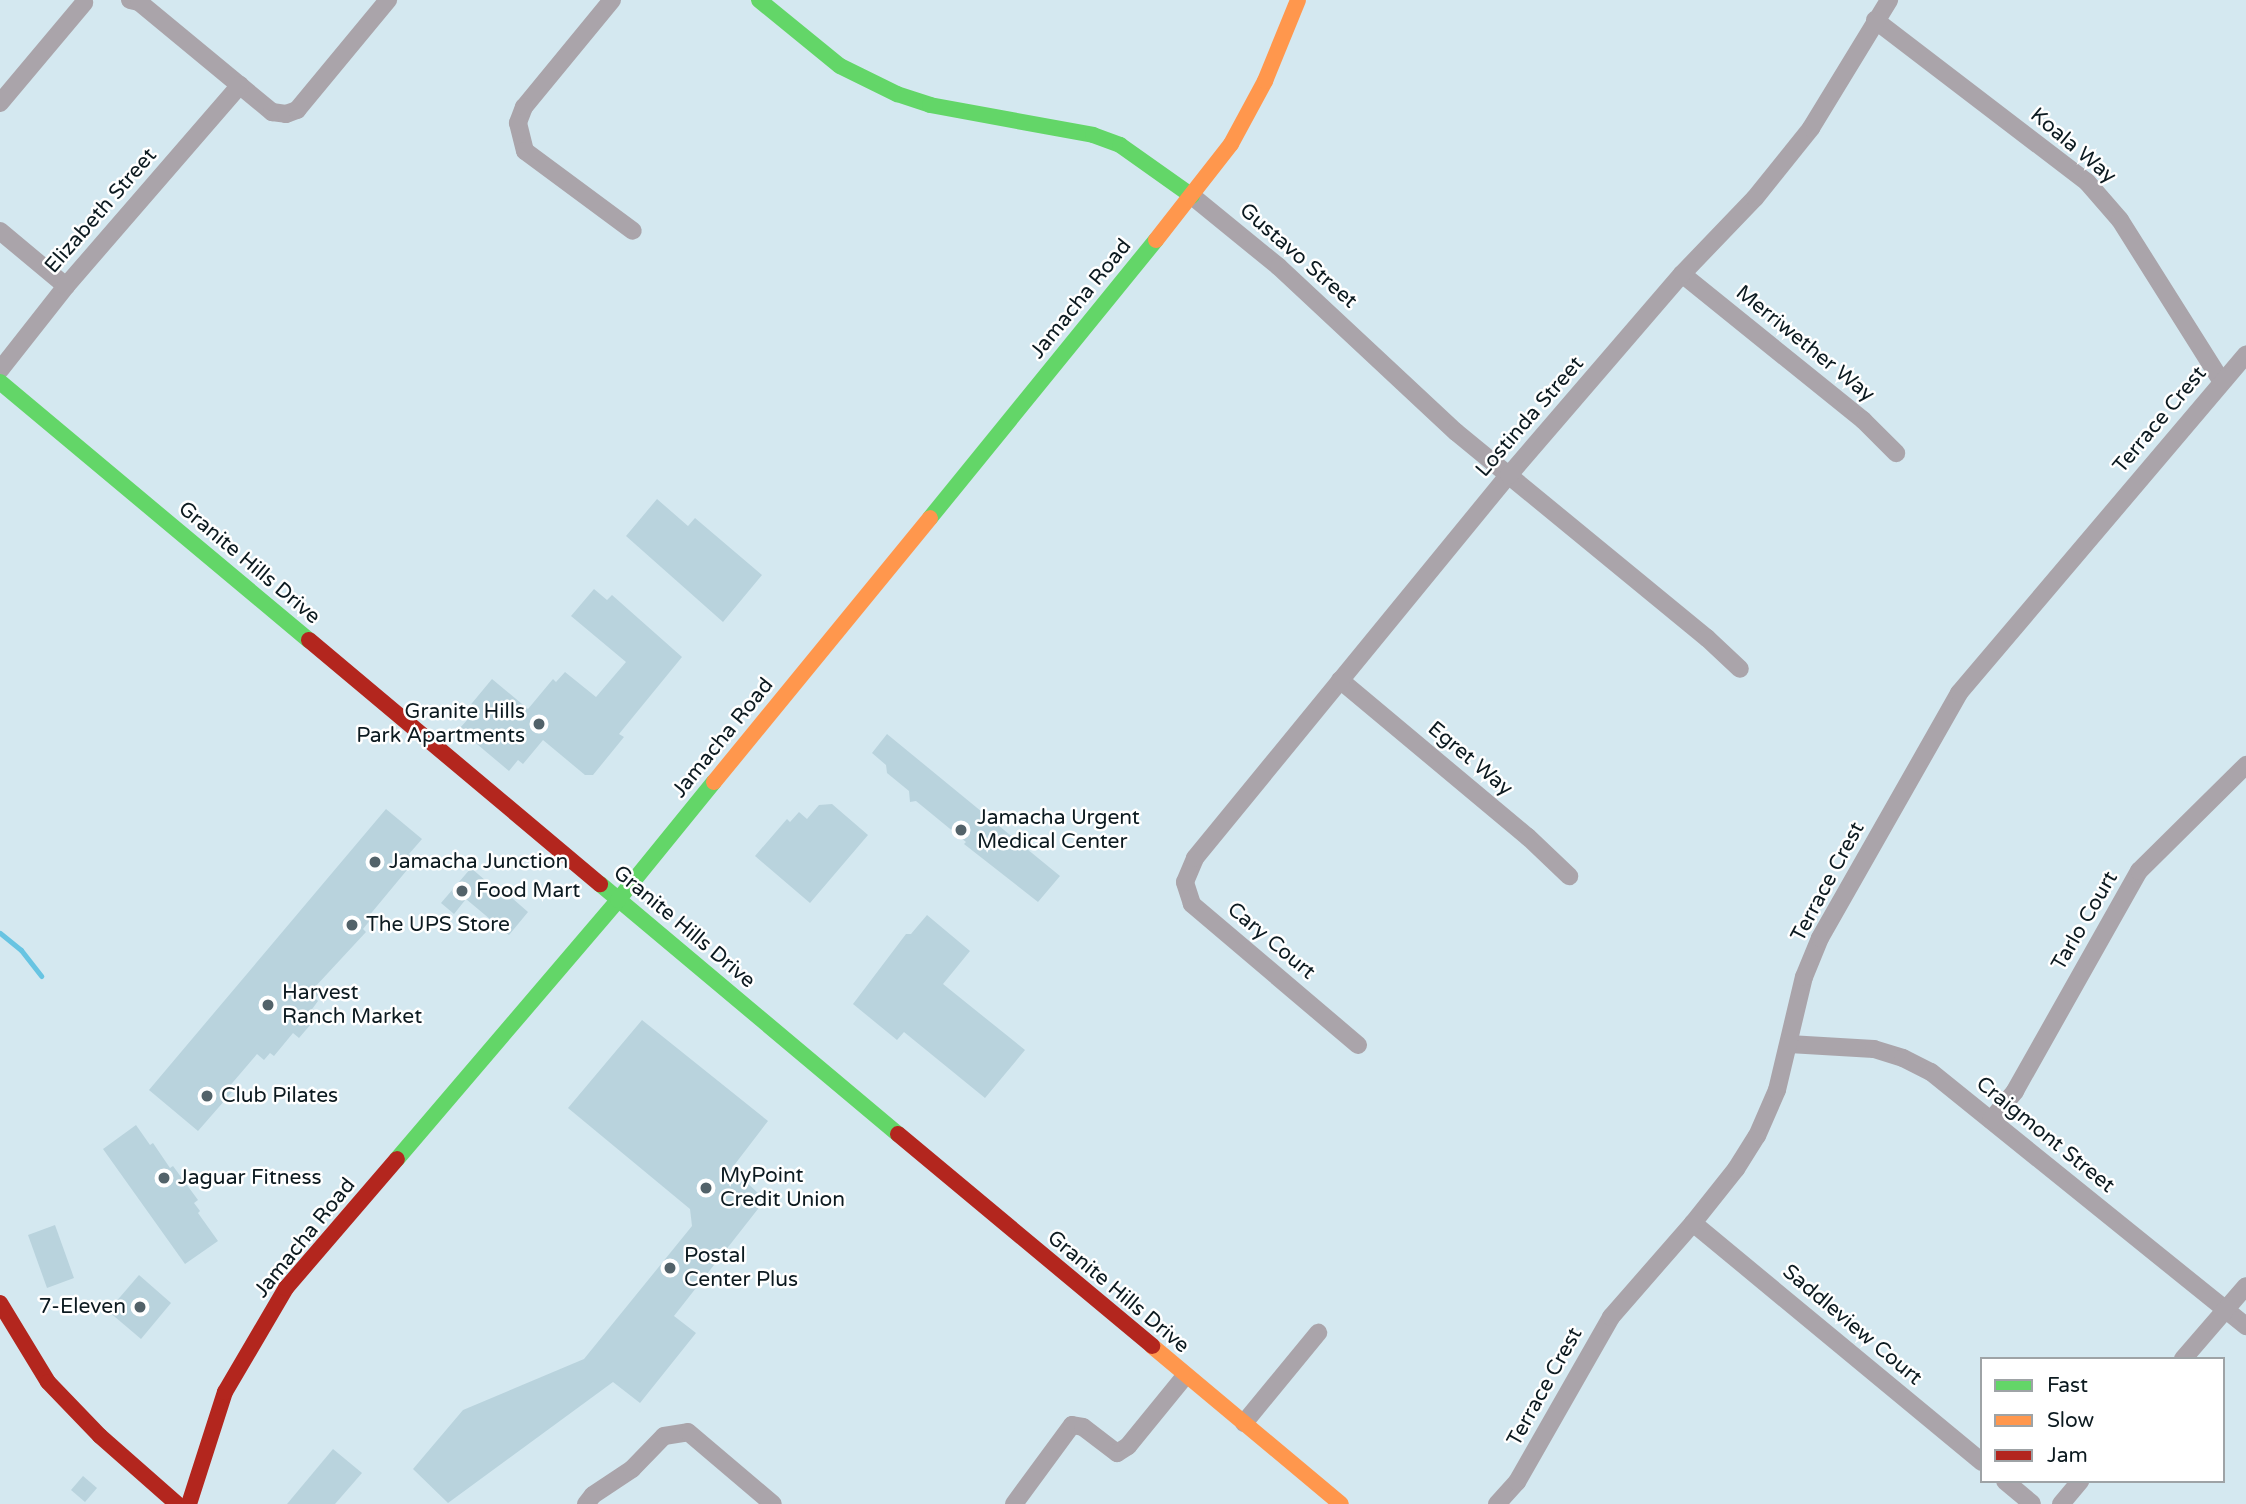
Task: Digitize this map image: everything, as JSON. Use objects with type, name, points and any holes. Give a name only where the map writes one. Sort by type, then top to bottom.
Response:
[{"type":"street","points":[[130,0],[139,2],[272,112],[285,114],[297,110],[388,0]]},
{"type":"street","points":[[612,0],[524,107],[518,123],[525,151],[633,231]]},
{"type":"street","name":"Gustavo Street","points":[[759,0],[839,66],[897,94],[930,105],[1093,135],[1120,145],[1192,195],[1279,267],[1456,432],[1707,638],[1740,669]]},
{"type":"street","name":"Jamacha Road","points":[[189,1504],[225,1392],[286,1288],[618,900],[1192,195],[1230,144],[1265,80],[1298,0]]},
{"type":"street","name":"Lostinda Street","points":[[1195,858],[1509,475],[1682,274],[1755,198],[1811,128],[1889,0]]},
{"type":"street","points":[[0,103],[86,1]]},
{"type":"street","name":"Koala Way","points":[[1875,20],[2087,182],[2120,220],[2222,382]]},
{"type":"street","name":"Elizabeth Street","points":[[0,370],[65,286],[240,85]]},
{"type":"street","points":[[0,231],[65,286]]},
{"type":"street","name":"Merriwether Way","points":[[1682,274],[1863,419],[1896,453]]},
{"type":"street","name":"Terrace Crest","points":[[1496,1504],[1517,1482],[1611,1317],[1693,1223],[1736,1169],[1757,1136],[1777,1090],[1804,977],[1819,938],[1959,694],[2246,354]]},
{"type":"street","name":"Granite Hills Drive","points":[[0,382],[1341,1504]]},
{"type":"street","name":"Egret Way","points":[[1340,680],[1528,837],[1569,876]]},
{"type":"street","name":"Tarlo Court","points":[[1991,1120],[2015,1091],[2139,871],[2246,765]]},
{"type":"street","name":"Cary Court","points":[[1195,858],[1185,882],[1192,904],[1358,1045]]},
{"type":"street","name":"Craigmont Street","points":[[1789,1044],[1874,1049],[1903,1058],[1931,1072],[2246,1326]]},
{"type":"street","name":"Saddleview Court","points":[[1693,1223],[1980,1460]]},
{"type":"street","points":[[2185,1357],[2246,1286]]},
{"type":"street","points":[[0,1303],[48,1382],[100,1436],[177,1504]]},
{"type":"street","points":[[1244,1423],[1318,1333]]},
{"type":"street","points":[[1014,1504],[1072,1425],[1083,1427],[1117,1453],[1128,1446],[1185,1376]]},
{"type":"street","points":[[586,1504],[632,1469],[664,1436],[688,1432],[773,1504]]},
{"type":"street","points":[[2006,1483],[2032,1504]]},
{"type":"street","points":[[2061,1504],[2079,1483]]},
{"type":"building","points":[[657,499],[688,526],[695,518],[762,575],[723,622],[626,536]]},
{"type":"building","points":[[594,589],[607,600],[612,595],[682,657],[619,734],[624,737],[593,775],[585,775],[543,740],[523,764],[518,760],[509,771],[459,729],[468,719],[463,714],[492,679],[528,709],[553,679],[556,682],[565,672],[596,697],[626,662],[571,616]]},
{"type":"building","points":[[887,734],[1060,876],[1038,902],[964,844],[966,842],[916,801],[910,802],[909,791],[887,773],[886,765],[872,753]]},
{"type":"building","points":[[832,804],[868,835],[810,903],[755,856],[787,819],[790,822],[799,812],[807,819],[819,805]]},
{"type":"building","points":[[386,809],[422,839],[409,854],[412,857],[404,867],[407,870],[368,917],[371,919],[363,929],[366,932],[315,987],[321,992],[315,998],[318,1001],[310,1012],[317,1017],[299,1038],[293,1033],[274,1056],[270,1053],[264,1060],[257,1054],[228,1088],[232,1092],[198,1131],[149,1090]]},
{"type":"building","points":[[471,868],[493,887],[496,884],[528,912],[509,935],[466,899],[454,914],[441,903]]},
{"type":"building","points":[[927,915],[970,951],[943,984],[1025,1050],[985,1098],[904,1032],[897,1040],[853,1004],[906,934],[911,934]]},
{"type":"building","points":[[642,1020],[768,1121],[732,1168],[765,1200],[674,1316],[696,1333],[640,1403],[613,1382],[448,1503],[413,1469],[463,1410],[584,1359],[692,1226],[690,1209],[568,1108]]},
{"type":"building","points":[[136,1125],[150,1145],[153,1143],[170,1168],[173,1166],[198,1200],[194,1203],[200,1211],[198,1213],[218,1241],[185,1264],[103,1149]]},
{"type":"building","points":[[55,1225],[74,1278],[47,1288],[28,1235]]},
{"type":"building","name":"7-Eleven","points":[[139,1275],[171,1303],[141,1339],[108,1311]]},
{"type":"building","points":[[333,1449],[362,1473],[335,1504],[287,1504]]},
{"type":"building","points":[[83,1476],[97,1488],[85,1502],[71,1490]]},
{"type":"waterway","points":[[0,933],[21,950],[41,976]]},
{"type":"traffic: fast","points":[[759,0],[840,66],[897,94],[930,105],[1093,135],[1120,145],[1192,196]]},
{"type":"traffic: fast","points":[[930,518],[1156,240]]},
{"type":"traffic: fast","points":[[0,382],[309,640]]},
{"type":"traffic: fast","points":[[397,1159],[618,900],[714,782]]},
{"type":"traffic: fast","points":[[600,884],[898,1134]]},
{"type":"traffic: slow","points":[[1156,240],[1231,144],[1265,81],[1298,0]]},
{"type":"traffic: slow","points":[[714,782],[930,518]]},
{"type":"traffic: slow","points":[[1152,1346],[1341,1504]]},
{"type":"traffic: jam","points":[[309,640],[600,884]]},
{"type":"traffic: jam","points":[[898,1134],[1152,1346]]},
{"type":"traffic: jam","points":[[189,1504],[225,1392],[286,1288],[397,1159]]},
{"type":"traffic: jam","points":[[0,1303],[48,1382],[100,1436],[177,1504]]},
{"type":"place","name":"Granite Hills Park Apartments","points":[[539,724]]},
{"type":"place","name":"Jamacha Urgent Medical Center","points":[[961,830]]},
{"type":"place","name":"Jamacha Junction","points":[[375,862]]},
{"type":"place","name":"Food Mart","points":[[462,891]]},
{"type":"place","name":"The UPS Store","points":[[352,925]]},
{"type":"place","name":"Harvest Ranch Market","points":[[268,1005]]},
{"type":"place","name":"Club Pilates","points":[[207,1096]]},
{"type":"place","name":"Jaguar Fitness","points":[[164,1178]]},
{"type":"place","name":"MyPoint Credit Union","points":[[706,1188]]},
{"type":"place","name":"Postal Center Plus","points":[[670,1268]]},
{"type":"place","name":"7-Eleven","points":[[140,1307]]}]
